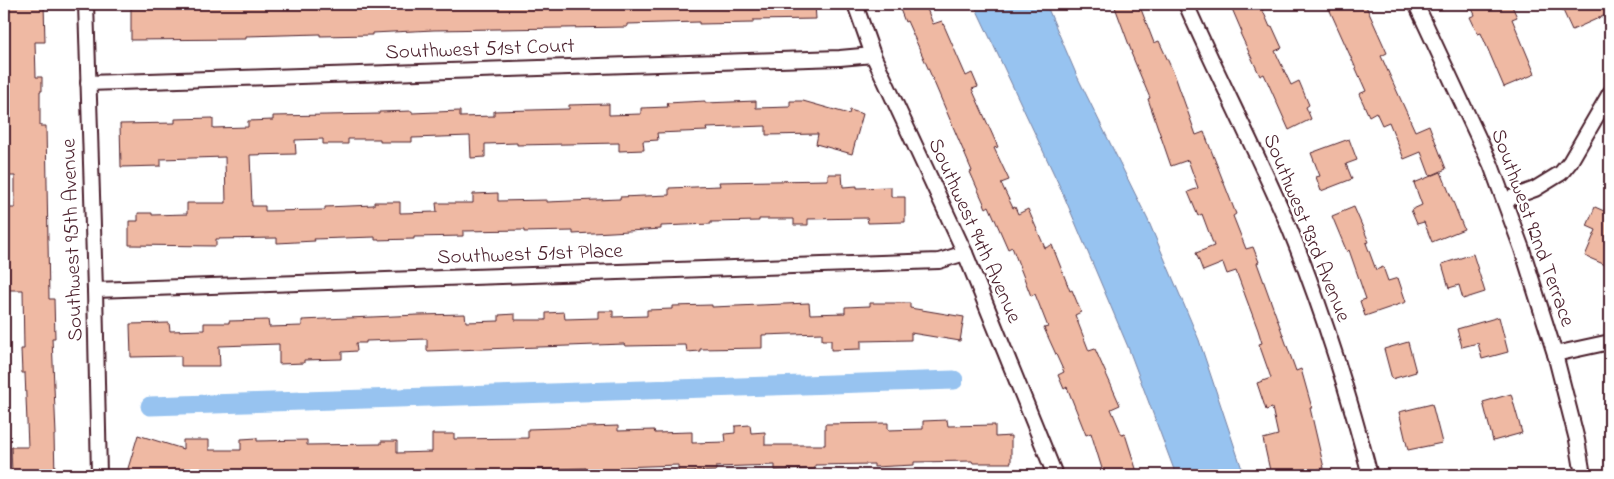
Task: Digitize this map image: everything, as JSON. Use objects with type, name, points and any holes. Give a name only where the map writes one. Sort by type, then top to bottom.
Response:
[{"type":"street","name":"Southwest 95th Avenue","points":[[86,4],[96,290],[99,475]]},
{"type":"street","name":"Southwest 94th Avenue","points":[[854,4],[873,55],[965,253],[1055,475]]},
{"type":"street","name":"Southwest 93rd Avenue","points":[[1186,4],[1292,236],[1317,299],[1370,475]]},
{"type":"street","name":"Southwest 92nd Terrace","points":[[1416,4],[1491,165],[1505,200],[1555,354],[1577,440],[1583,475]]},
{"type":"street","name":"Southwest 51st Court","points":[[88,83],[830,59],[873,55]]},
{"type":"street","points":[[1505,200],[1535,189],[1561,173],[1570,162],[1610,93]]},
{"type":"street","name":"Southwest 51st Place","points":[[96,290],[939,261],[965,253]]},
{"type":"street","points":[[1555,354],[1610,342]]},
{"type":"water","points":[[974,4],[1046,4],[1077,76],[1148,220],[1199,340],[1243,472],[1242,475],[1176,475],[1128,347],[1061,189]]},
{"type":"building","points":[[4,4],[44,4],[45,42],[35,42],[36,77],[42,77],[40,126],[46,126],[49,299],[54,299],[55,338],[52,338],[56,435],[54,435],[55,475],[12,475],[11,447],[28,447],[25,373],[22,373],[21,349],[24,349],[23,290],[6,290],[4,208],[15,208],[15,176],[4,176],[4,153],[7,153]]},
{"type":"building","points":[[131,4],[815,4],[816,19],[753,20],[753,23],[627,24],[627,27],[434,30],[372,33],[372,35],[246,36],[246,39],[131,40]]},
{"type":"building","points":[[898,4],[925,4],[933,24],[942,21],[966,76],[972,73],[978,87],[972,89],[998,147],[994,148],[1009,180],[1001,183],[1018,214],[1028,209],[1045,248],[1052,245],[1070,291],[1072,290],[1081,312],[1075,315],[1089,351],[1095,349],[1120,405],[1111,409],[1122,435],[1125,434],[1138,475],[1104,475],[1091,433],[1086,435],[1067,387],[1064,389],[1058,375],[1064,372],[1044,328],[1048,327],[1035,294],[1031,296],[1012,247],[1008,249],[989,206],[986,208],[928,68]]},
{"type":"building","points":[[1124,4],[1139,4],[1154,43],[1159,41],[1175,76],[1196,135],[1204,132],[1236,214],[1233,216],[1246,249],[1253,247],[1296,371],[1301,369],[1312,408],[1310,408],[1324,468],[1293,475],[1271,475],[1263,439],[1278,435],[1272,408],[1266,410],[1257,383],[1271,378],[1259,344],[1262,343],[1258,330],[1236,271],[1227,274],[1223,263],[1203,271],[1196,253],[1214,246],[1202,214],[1198,216],[1188,192],[1198,188],[1188,160],[1171,166],[1148,99],[1150,98],[1131,53],[1115,7]]},
{"type":"building","points":[[1230,4],[1260,4],[1282,48],[1275,51],[1291,85],[1299,81],[1309,105],[1306,107],[1311,119],[1289,130],[1264,74],[1260,76],[1240,33],[1242,32]]},
{"type":"building","points":[[1327,4],[1365,4],[1387,53],[1381,56],[1415,131],[1429,125],[1446,169],[1430,176],[1421,152],[1404,159],[1389,122],[1382,125],[1376,112],[1369,116],[1359,94],[1366,91]]},
{"type":"building","points":[[1470,4],[1511,4],[1517,17],[1512,19],[1535,74],[1504,87],[1481,33],[1478,34],[1470,17],[1475,15]]},
{"type":"building","points":[[1560,4],[1610,4],[1610,13],[1572,30]]},
{"type":"building","points":[[705,101],[705,103],[756,101],[756,108],[790,107],[790,101],[803,101],[849,114],[850,110],[863,114],[852,154],[816,144],[818,134],[766,135],[766,126],[706,128],[707,131],[657,133],[658,140],[643,141],[644,150],[619,151],[619,143],[485,144],[485,157],[471,158],[470,136],[412,138],[412,142],[348,139],[348,144],[323,144],[323,139],[295,140],[296,154],[250,155],[252,206],[265,206],[265,211],[325,210],[325,207],[374,205],[374,202],[400,202],[400,213],[437,212],[436,203],[473,203],[473,194],[498,193],[498,201],[547,200],[547,202],[620,199],[620,197],[669,195],[669,188],[720,186],[719,182],[828,180],[828,174],[842,174],[843,187],[891,187],[891,197],[905,197],[905,222],[868,223],[867,218],[808,219],[808,225],[794,225],[794,219],[759,219],[759,221],[661,226],[661,229],[573,234],[573,231],[463,231],[463,236],[414,237],[414,239],[375,240],[375,237],[314,239],[315,241],[277,243],[277,238],[216,239],[216,246],[129,245],[129,221],[138,221],[138,213],[152,213],[152,215],[187,214],[187,203],[226,203],[225,157],[161,159],[161,166],[121,167],[120,124],[175,123],[175,119],[213,118],[213,128],[248,127],[248,121],[273,120],[273,116],[460,111],[460,117],[494,116],[494,111],[569,109],[569,105],[609,104],[609,115],[641,114],[641,108],[668,107],[667,103]]},
{"type":"building","points":[[1349,139],[1357,160],[1346,164],[1352,179],[1321,191],[1316,177],[1320,176],[1311,153]]},
{"type":"building","points":[[1441,172],[1464,229],[1432,242],[1424,222],[1417,224],[1411,210],[1422,205],[1414,183]]},
{"type":"building","points":[[1610,198],[1610,267],[1585,256],[1596,230],[1587,226],[1595,207],[1604,211]]},
{"type":"building","points":[[1354,207],[1369,242],[1366,243],[1376,270],[1383,267],[1388,281],[1398,278],[1406,302],[1365,316],[1360,301],[1366,299],[1349,250],[1347,252],[1332,216]]},
{"type":"building","points":[[1473,254],[1485,292],[1463,299],[1459,285],[1449,288],[1442,264]]},
{"type":"building","points":[[809,303],[810,314],[845,313],[845,307],[870,306],[870,303],[910,303],[910,308],[964,317],[960,341],[911,333],[911,340],[861,341],[861,349],[831,350],[831,340],[822,340],[822,333],[762,335],[762,348],[700,349],[700,351],[687,352],[686,345],[625,346],[624,344],[427,351],[427,339],[366,341],[366,343],[356,343],[357,351],[342,352],[342,359],[304,360],[304,363],[279,364],[279,344],[219,346],[220,366],[181,366],[181,356],[131,357],[130,324],[169,323],[170,331],[204,330],[204,323],[229,323],[229,321],[268,320],[269,327],[302,326],[302,320],[418,315],[465,314],[466,322],[499,321],[499,315],[515,314],[515,320],[546,320],[546,313],[564,312],[565,319],[598,318],[598,311],[613,311],[613,317],[647,316],[647,310],[672,309],[672,306],[712,305],[712,307]]},
{"type":"building","points":[[1499,317],[1508,352],[1482,359],[1478,343],[1462,347],[1457,329]]},
{"type":"building","points":[[1408,342],[1416,372],[1392,379],[1384,349]]},
{"type":"building","points":[[1511,394],[1522,433],[1493,441],[1483,402]]},
{"type":"building","points":[[1432,404],[1442,443],[1408,450],[1399,412]]},
{"type":"building","points":[[947,420],[948,426],[995,425],[995,437],[1011,436],[1011,463],[973,463],[972,461],[914,462],[914,465],[874,467],[874,464],[815,465],[815,469],[775,470],[775,465],[716,467],[716,471],[678,472],[678,465],[619,467],[619,475],[586,475],[586,468],[518,470],[518,475],[488,475],[488,472],[420,475],[126,475],[138,435],[183,449],[183,440],[209,440],[209,450],[241,450],[241,439],[257,438],[257,441],[307,440],[307,445],[381,444],[381,441],[397,441],[397,453],[432,452],[432,434],[454,434],[454,439],[528,438],[528,429],[618,426],[618,431],[692,432],[692,443],[726,442],[725,434],[735,433],[735,426],[750,425],[751,433],[765,432],[765,445],[825,445],[825,424],[888,423],[888,430],[923,429],[923,421]]},
{"type":"waterway","points":[[150,406],[954,380]]}]
